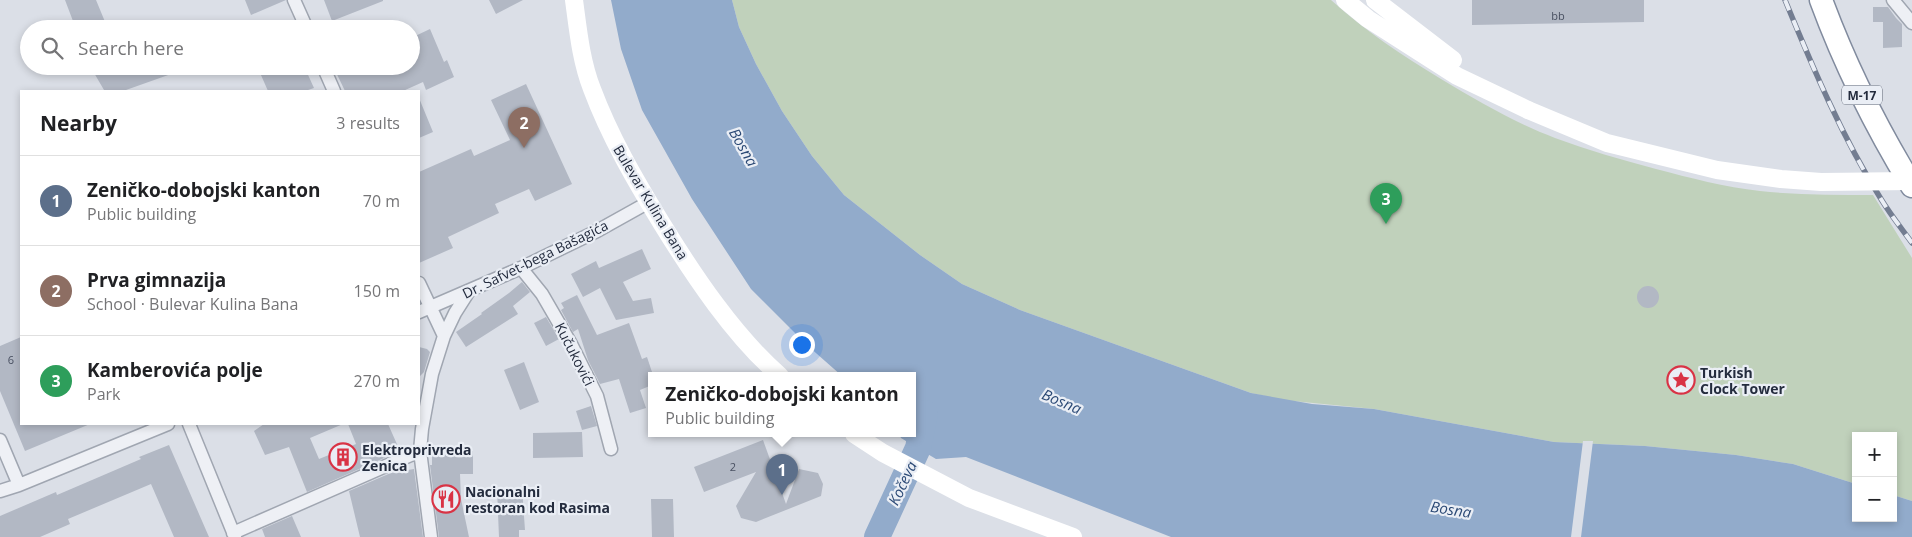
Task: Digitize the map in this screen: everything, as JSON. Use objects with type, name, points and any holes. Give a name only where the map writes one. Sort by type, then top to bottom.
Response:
[{"type":"highway","name":"M-17","points":[[1822,0],[1853,79],[1912,186]]},
{"type":"street","points":[[294,0],[303,20]]},
{"type":"street","name":"Bulevar Kulina Bana","points":[[574,0],[583,62],[591,88],[616,145],[649,202],[704,288],[747,342],[776,372]]},
{"type":"street","points":[[1345,0],[1368,19],[1457,76],[1528,110],[1607,143],[1717,170],[1780,179],[1821,182],[1912,181]]},
{"type":"street","points":[[1375,0],[1440,52],[1490,88],[1528,110]]},
{"type":"street","points":[[1893,0],[1912,23]]},
{"type":"street","points":[[327,75],[334,90]]},
{"type":"street","name":"Dr. Safvet-bega Bašagića","points":[[424,310],[521,268],[649,202]]},
{"type":"street","name":"Kučukovići","points":[[521,268],[542,294],[571,344],[597,396],[611,449]]},
{"type":"street","points":[[420,288],[424,310],[444,336]]},
{"type":"street","points":[[431,537],[420,451],[422,428],[432,374],[444,336],[455,313],[469,291]]},
{"type":"street","points":[[0,491],[166,425]]},
{"type":"street","points":[[189,425],[234,535],[420,451]]},
{"type":"street","points":[[859,437],[926,477],[969,498],[1074,537]]},
{"type":"street","points":[[0,440],[19,485]]},
{"type":"green space","points":[[732,0],[1331,0],[1384,42],[1441,79],[1511,119],[1555,138],[1643,166],[1734,187],[1788,193],[1873,195],[1912,258],[1912,501],[1897,496],[1897,432],[1852,432],[1852,483],[1793,464],[1736,455],[1645,446],[1554,442],[1374,409],[1283,400],[1251,393],[1020,310],[962,284],[920,255],[844,195],[812,156],[782,111],[756,64],[739,27]]},
{"type":"water","name":"Bosna","points":[[611,0],[732,0],[739,27],[756,64],[782,111],[812,156],[844,195],[920,255],[962,284],[1020,310],[1251,393],[1312,404],[1374,409],[1554,442],[1645,446],[1736,455],[1793,464],[1852,483],[1852,522],[1897,522],[1897,496],[1912,501],[1912,537],[1171,537],[966,457],[936,459],[900,437],[916,437],[916,372],[837,372],[808,346],[751,289],[692,199],[642,110],[621,49]]},
{"type":"pier","points":[[1583,441],[1593,441],[1581,537],[1571,537]]},
{"type":"building","points":[[65,0],[96,0],[104,20],[73,20]]},
{"type":"building","points":[[245,0],[286,0],[251,15]]},
{"type":"building","points":[[324,0],[383,0],[335,20],[332,20]]},
{"type":"building","points":[[489,0],[523,0],[496,14]]},
{"type":"building","points":[[1472,0],[1644,0],[1644,22],[1472,25]]},
{"type":"building","points":[[1873,7],[1888,7],[1902,24],[1902,47],[1883,48],[1883,22],[1873,22]]},
{"type":"building","points":[[430,29],[444,62],[447,60],[454,77],[426,90],[423,82],[405,90],[345,90],[337,75],[420,75],[420,34]]},
{"type":"building","points":[[95,75],[168,75],[126,90],[104,90]]},
{"type":"building","points":[[261,75],[308,75],[314,88],[308,90],[268,90]]},
{"type":"building","points":[[526,84],[572,184],[535,201],[529,189],[495,204],[499,213],[448,237],[453,248],[420,263],[420,172],[471,149],[474,156],[510,140],[491,100]]},
{"type":"building","points":[[420,100],[433,132],[420,138]]},
{"type":"building","points":[[642,249],[651,269],[623,282],[633,301],[651,298],[654,313],[616,320],[600,288],[583,297],[571,274],[596,261],[599,268]]},
{"type":"building","points":[[522,282],[530,292],[513,306],[518,314],[466,347],[456,332]]},
{"type":"building","points":[[1648,286],[1656,289],[1659,297],[1656,305],[1648,308],[1640,305],[1637,297],[1640,289]]},
{"type":"building","points":[[577,295],[597,335],[629,323],[642,359],[647,357],[652,372],[648,372],[648,387],[640,390],[646,408],[630,413],[619,379],[600,384],[588,360],[578,329],[573,332],[561,310],[564,308],[561,303]]},
{"type":"building","points":[[546,317],[559,339],[546,346],[534,323]]},
{"type":"building","points":[[20,337],[20,425],[88,425],[25,451],[0,391],[0,346]]},
{"type":"building","points":[[420,347],[430,352],[424,372],[420,376]]},
{"type":"building","points":[[524,362],[539,402],[520,410],[504,370]]},
{"type":"building","points":[[591,406],[597,426],[582,430],[576,411]]},
{"type":"building","name":"Elektroprivreda Zenica","points":[[263,425],[341,425],[310,438],[319,459],[356,444],[348,425],[388,425],[400,451],[307,492],[289,447],[265,455],[254,431]]},
{"type":"building","points":[[582,432],[583,457],[533,458],[533,433]]},
{"type":"building","points":[[763,440],[786,504],[799,469],[818,473],[823,484],[821,496],[756,522],[741,518],[736,506],[756,472],[704,492],[694,467]]},
{"type":"building","points":[[169,445],[209,537],[174,537],[151,484],[68,519],[70,524],[40,537],[0,537],[0,516],[56,492],[57,495]]},
{"type":"building","points":[[473,451],[473,474],[460,474],[461,499],[469,537],[439,537],[430,465],[432,465],[432,452]]},
{"type":"building","points":[[407,466],[408,470],[414,469],[423,537],[360,537],[349,491]]},
{"type":"building","points":[[522,488],[525,530],[519,530],[519,537],[499,537],[497,489]]},
{"type":"building","points":[[651,499],[673,499],[674,537],[652,537]]},
{"type":"building","points":[[292,516],[301,537],[265,537],[262,529]]},
{"type":"waterway","name":"Kočeva","points":[[877,537],[918,448],[925,413]]},
{"type":"railway","points":[[1785,0],[1817,76],[1853,151],[1885,205],[1912,243]]},
{"type":"place","name":"Prva gimnazija","points":[[524,148]]},
{"type":"place","name":"Kamberovića polje","points":[[1386,224]]},
{"type":"place","name":"Turkish Clock Tower","points":[[1681,380]]},
{"type":"place","name":"Elektroprivreda Zenica","points":[[343,457]]},
{"type":"place","name":"Zeničko-dobojski kanton","points":[[782,495]]},
{"type":"place","name":"Nacionalni restoran kod Rasima","points":[[446,499]]}]
